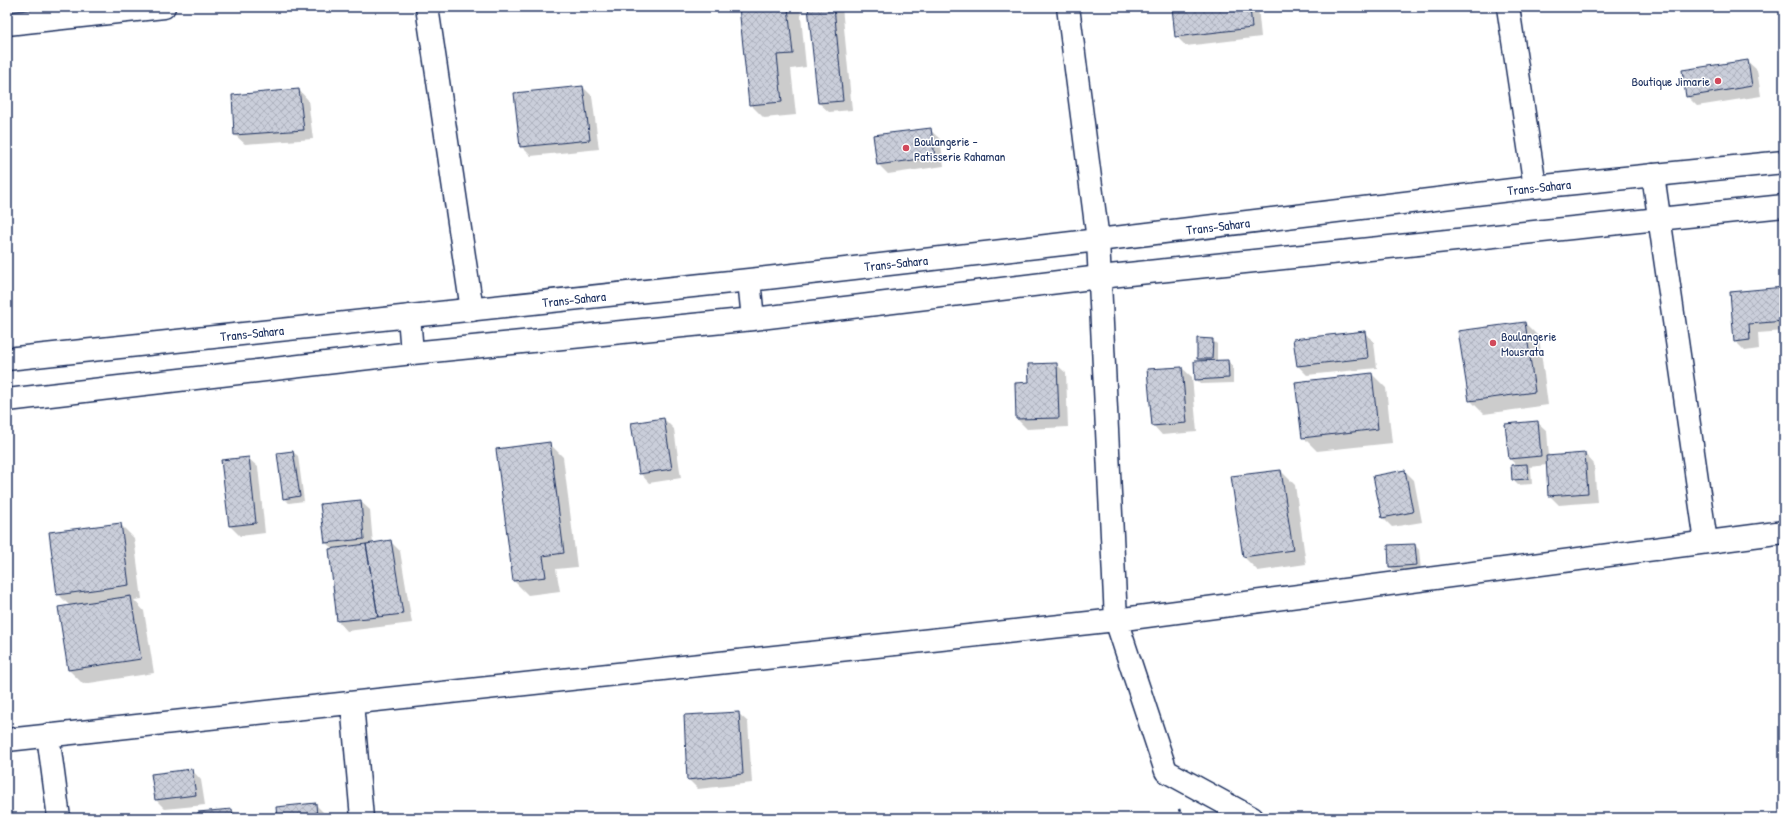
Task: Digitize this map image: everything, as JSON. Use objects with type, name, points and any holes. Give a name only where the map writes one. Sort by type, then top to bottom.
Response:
[{"type":"street","points":[[7,24],[164,7]]},
{"type":"street","points":[[427,7],[472,310]]},
{"type":"street","points":[[1068,7],[1098,240],[1116,620],[1166,771],[1252,818]]},
{"type":"street","points":[[1508,7],[1535,187]]},
{"type":"street","name":"Trans-Sahara","points":[[7,359],[749,280],[1098,240],[1535,187],[1784,162]]},
{"type":"street","points":[[1653,175],[1706,542]]},
{"type":"street","points":[[7,400],[412,353],[753,319],[1100,277],[1784,206]]},
{"type":"street","points":[[749,280],[753,319]]},
{"type":"street","points":[[409,316],[412,353]]},
{"type":"street","points":[[7,740],[1116,620],[1784,532]]},
{"type":"street","points":[[352,703],[362,818]]},
{"type":"street","points":[[48,735],[59,818]]},
{"type":"building","points":[[739,7],[788,7],[793,54],[777,55],[782,102],[749,105]]},
{"type":"building","points":[[808,7],[834,7],[843,101],[818,103]]},
{"type":"building","points":[[1172,7],[1250,7],[1252,28],[1175,37]]},
{"type":"building","points":[[1748,60],[1752,86],[1686,97],[1682,70]]},
{"type":"building","points":[[583,86],[590,140],[520,147],[514,93]]},
{"type":"building","points":[[299,89],[304,130],[234,135],[232,95]]},
{"type":"building","points":[[931,128],[935,157],[877,165],[873,135]]},
{"type":"building","points":[[1784,287],[1784,321],[1749,324],[1750,340],[1734,342],[1730,292]]},
{"type":"building","points":[[1525,322],[1535,392],[1469,401],[1458,331]]},
{"type":"building","points":[[1365,331],[1368,358],[1297,366],[1293,339]]},
{"type":"building","points":[[1197,338],[1213,339],[1212,359],[1197,359]]},
{"type":"building","points":[[1228,360],[1229,378],[1195,380],[1194,361]]},
{"type":"building","points":[[1057,363],[1059,418],[1016,419],[1015,383],[1029,382],[1028,364]]},
{"type":"building","points":[[1182,367],[1187,423],[1152,426],[1147,369]]},
{"type":"building","points":[[1372,373],[1378,429],[1302,438],[1295,382]]},
{"type":"building","points":[[664,418],[672,469],[639,474],[631,423]]},
{"type":"building","points":[[1538,421],[1541,456],[1509,459],[1505,424]]},
{"type":"building","points":[[550,442],[564,553],[543,556],[546,577],[513,581],[496,449]]},
{"type":"building","points":[[293,451],[300,496],[283,499],[277,453]]},
{"type":"building","points":[[1585,453],[1588,493],[1548,496],[1546,456]]},
{"type":"building","points":[[249,457],[256,523],[229,526],[221,460]]},
{"type":"building","points":[[1527,464],[1528,479],[1512,480],[1511,465]]},
{"type":"building","points":[[1281,470],[1293,550],[1243,557],[1231,476]]},
{"type":"building","points":[[1405,470],[1413,512],[1382,518],[1373,476]]},
{"type":"building","points":[[361,500],[364,539],[325,543],[320,504]]},
{"type":"building","points":[[121,523],[129,585],[57,595],[49,532]]},
{"type":"building","points":[[391,540],[403,614],[378,617],[366,544]]},
{"type":"building","points":[[366,544],[378,617],[337,621],[329,549]]},
{"type":"building","points":[[1415,544],[1417,565],[1389,567],[1388,545]]},
{"type":"building","points":[[131,596],[141,659],[68,670],[58,607]]},
{"type":"building","points":[[739,712],[743,774],[687,780],[684,715]]},
{"type":"building","points":[[192,769],[196,795],[155,800],[151,774]]},
{"type":"building","points":[[316,803],[317,818],[277,818],[276,807]]},
{"type":"building","points":[[232,809],[233,818],[198,818],[198,812]]},
{"type":"building","points":[[148,816],[149,818],[131,818]]},
{"type":"place","name":"Boutique Jimarie","points":[[1718,81]]},
{"type":"place","name":"Boulangerie - Patisserie Rahaman","points":[[906,148]]},
{"type":"place","name":"Boulangerie Mousrata","points":[[1493,343]]}]
